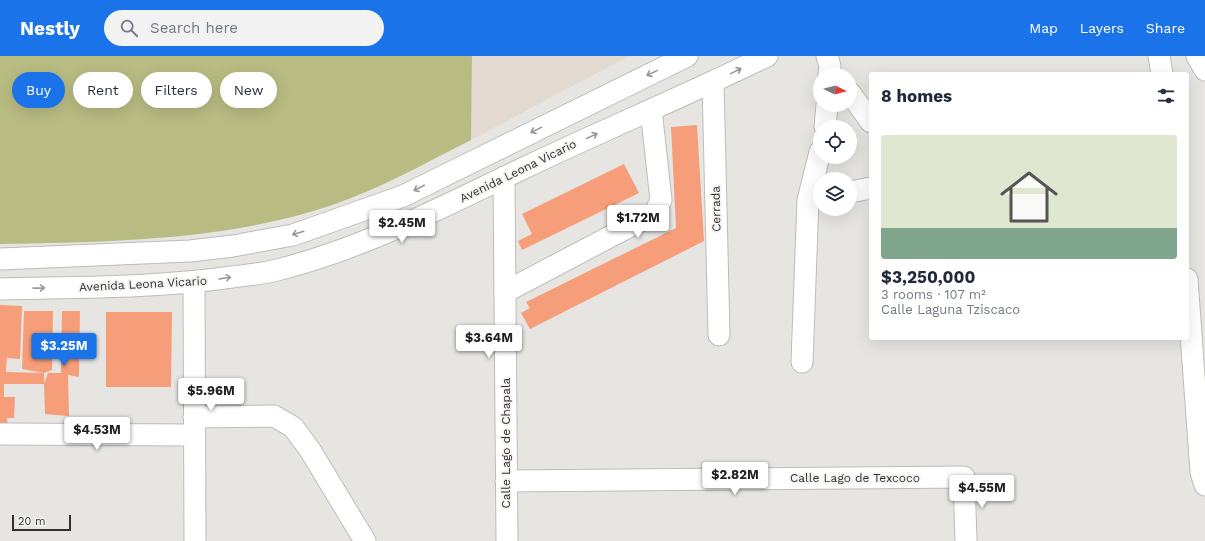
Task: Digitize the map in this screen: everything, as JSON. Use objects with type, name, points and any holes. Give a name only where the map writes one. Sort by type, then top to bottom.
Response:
[{"type":"street","points":[[0,259],[190,251],[233,246],[293,235],[403,196],[688,56]]},
{"type":"street","name":"Avenida Leona Vicario","points":[[0,289],[194,283],[275,270],[325,256],[364,243],[419,219],[504,177],[767,56]]},
{"type":"street","points":[[1159,56],[1162,72]]},
{"type":"street","points":[[1197,56],[1205,70]]},
{"type":"street","name":"Cerrada","points":[[713,82],[719,335]]},
{"type":"street","points":[[857,103],[869,119]]},
{"type":"street","points":[[505,292],[655,213],[661,200],[651,110]]},
{"type":"street","name":"Calle Lago de Chapala","points":[[504,177],[507,541]]},
{"type":"street","points":[[857,191],[869,188]]},
{"type":"street","points":[[802,362],[813,213]]},
{"type":"street","points":[[194,283],[194,541]]},
{"type":"street","points":[[1189,302],[1204,476]]},
{"type":"street","points":[[0,434],[194,426],[274,416],[293,427],[310,450],[365,541]]},
{"type":"street","name":"Calle Lago de Texcoco","points":[[506,481],[964,477],[966,541]]},
{"type":"shaded area","points":[[472,56],[629,56],[471,140]]},
{"type":"green space","points":[[0,56],[472,56],[471,140],[353,198],[294,216],[253,226],[211,232],[127,240],[0,244]]},
{"type":"building","points":[[697,125],[704,241],[530,329],[521,313],[530,308],[526,302],[676,228],[671,127]]},
{"type":"building","points":[[624,164],[639,193],[522,250],[518,241],[532,234],[522,214]]},
{"type":"building","points":[[0,305],[22,306],[20,359],[7,358],[6,372],[44,373],[44,384],[4,384],[4,397],[15,397],[14,418],[7,418],[8,426],[0,426]]},
{"type":"building","points":[[24,311],[53,311],[52,370],[44,373],[22,369]]},
{"type":"building","points":[[62,311],[80,311],[79,377],[68,375],[69,416],[45,414],[44,384],[48,373],[61,373]]},
{"type":"building","points":[[106,312],[172,312],[171,387],[106,387]]}]
